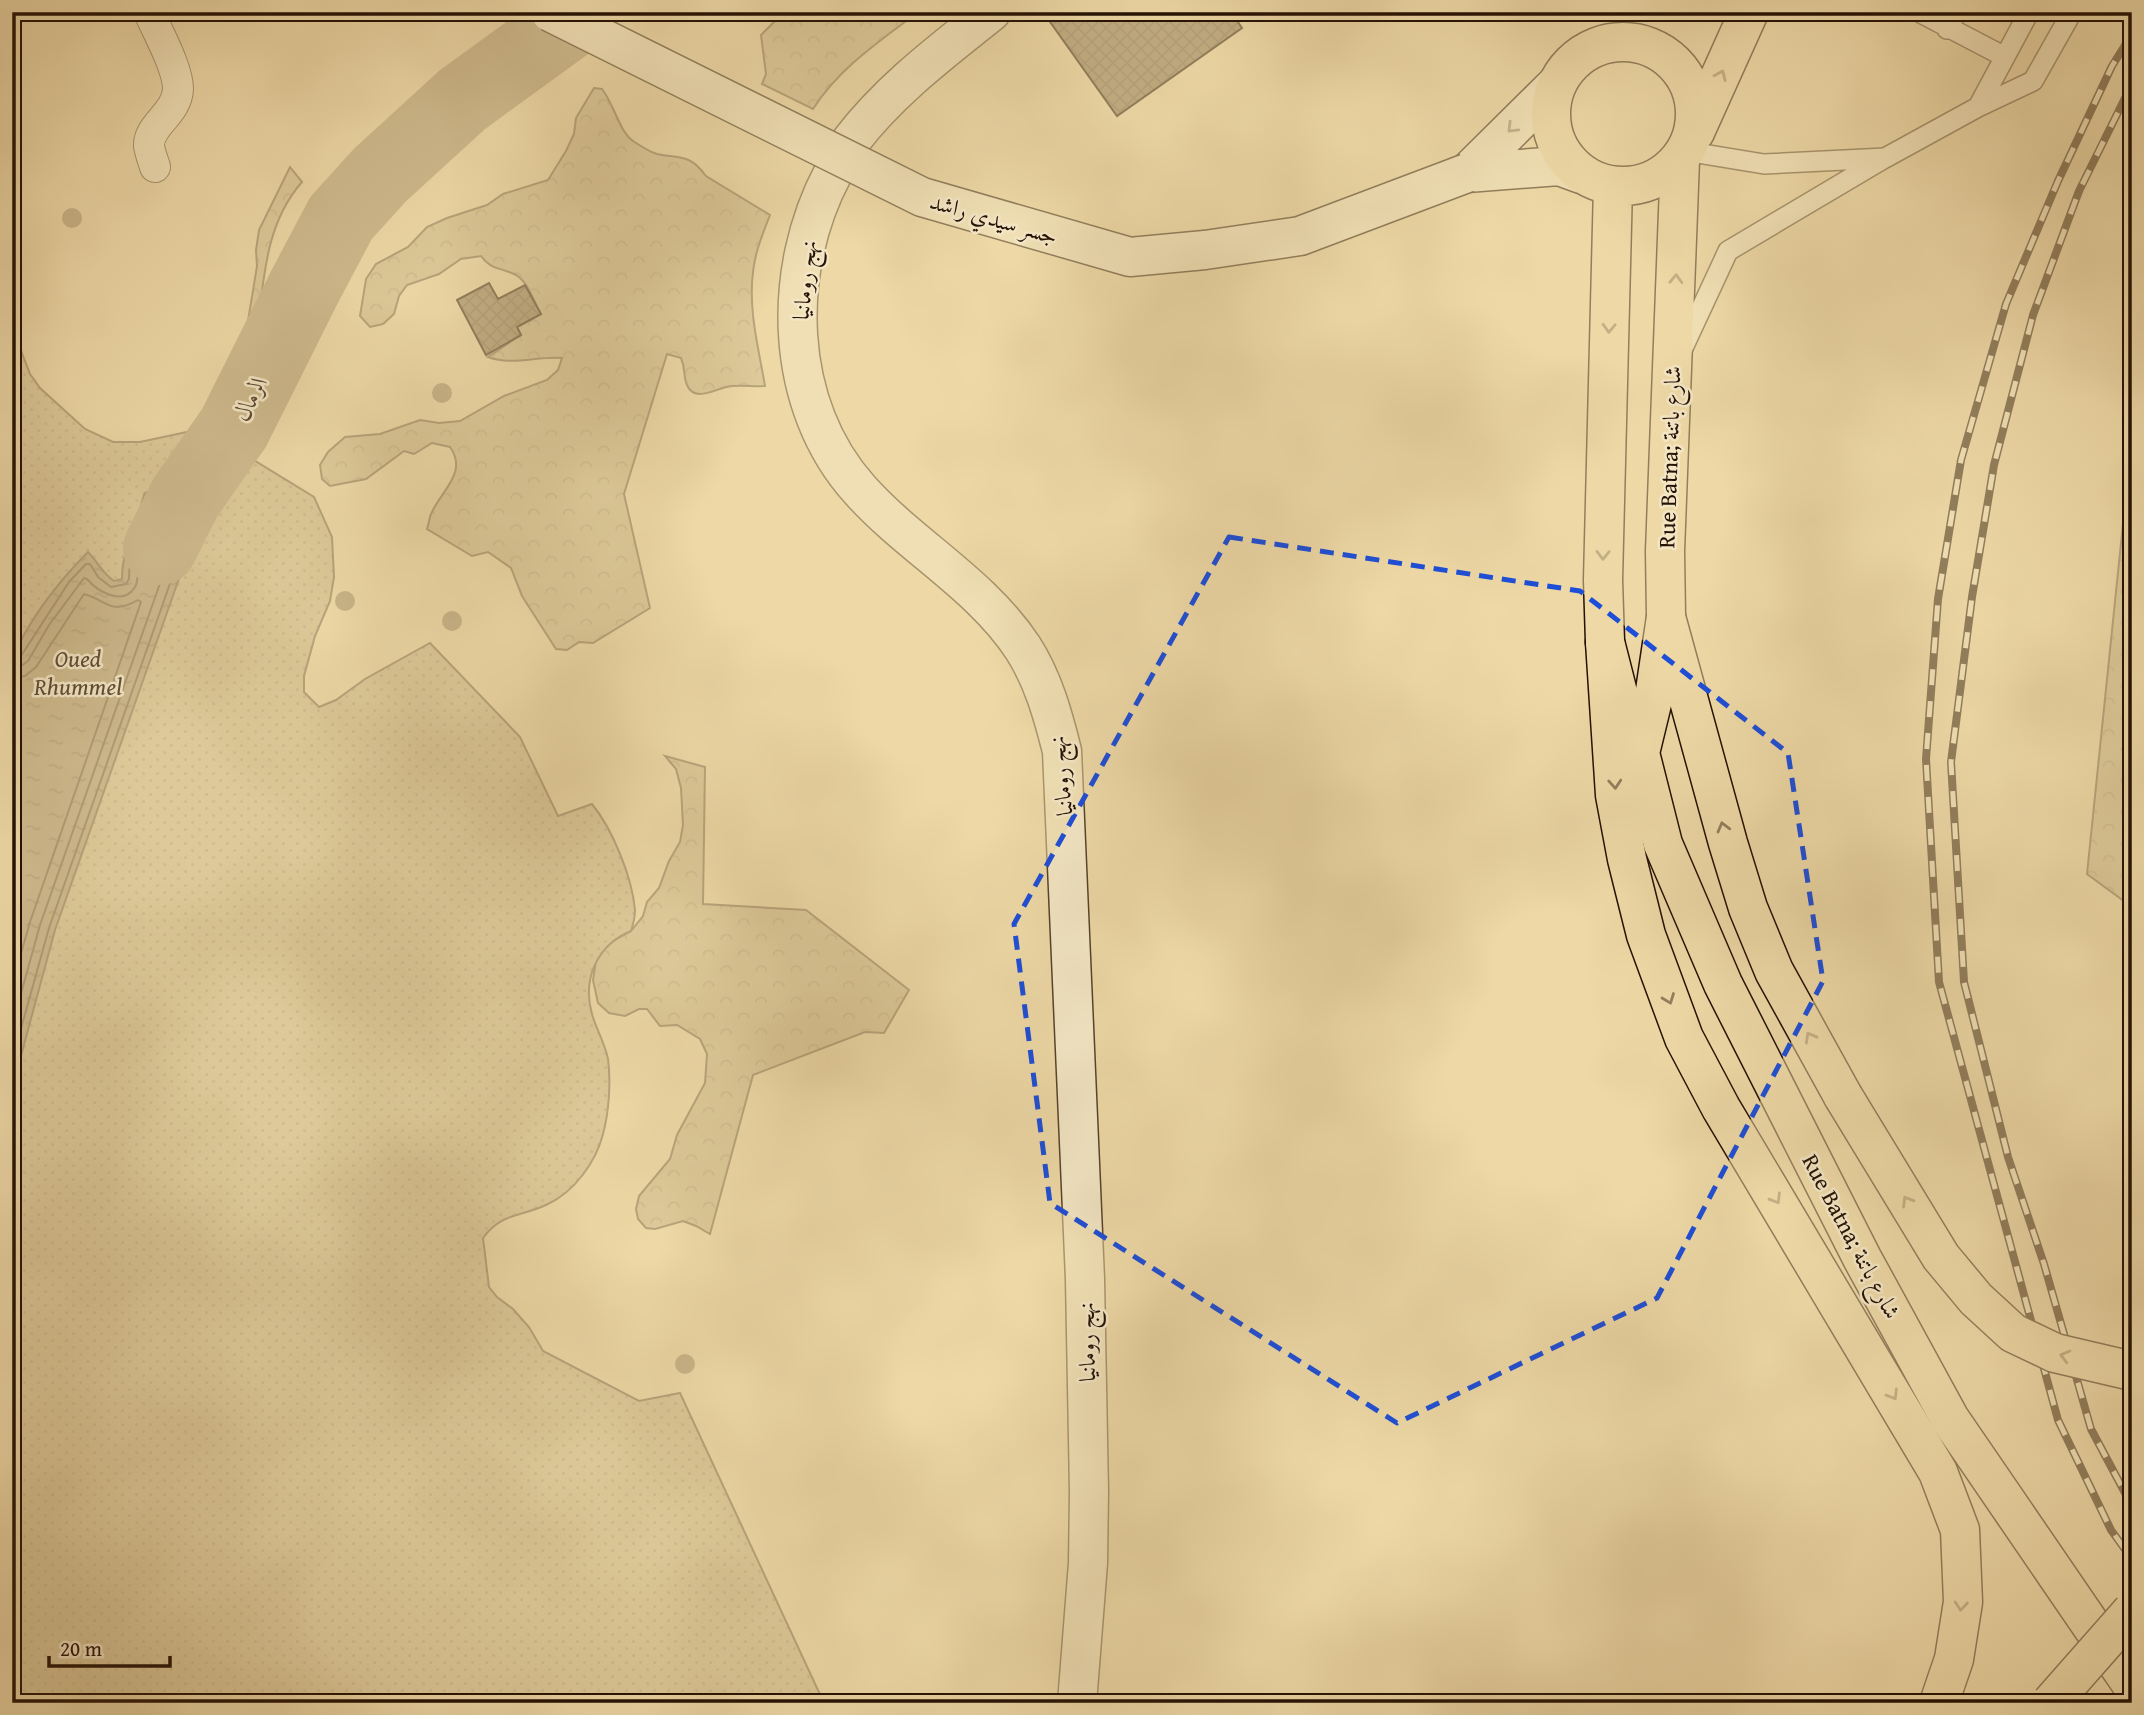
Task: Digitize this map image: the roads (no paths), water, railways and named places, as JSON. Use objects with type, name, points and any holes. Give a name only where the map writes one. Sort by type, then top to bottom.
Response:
[{"type":"main road","points":[[1619,12],[1585,52],[1572,63],[1557,84],[1550,108],[1552,133],[1563,156],[1597,180],[1638,186],[1662,176],[1686,149],[1749,12]]},
{"type":"main road","points":[[1585,52],[1608,44],[1634,43],[1658,51],[1678,66],[1690,88],[1696,112],[1686,149]]},
{"type":"main road","name":"Rue Batna; شارع باتنة","points":[[1640,753],[1655,691],[1665,617],[1665,551],[1673,369],[1686,149]]},
{"type":"main road","name":"Rue Batna; شارع باتنة","points":[[1597,180],[1605,642],[1620,701],[1640,753],[1663,844],[1723,984],[1862,1258],[1950,1419],[2132,1685]]},
{"type":"main road","points":[[1665,617],[1748,908],[1774,971],[1843,1096],[1941,1257],[1976,1299],[2013,1333],[2055,1353],[2132,1371]]},
{"type":"main road","points":[[1605,642],[1615,795],[1627,859],[1646,935],[1684,1038],[1715,1096],[1938,1472],[1960,1530],[1963,1602],[1954,1659],[1939,1703]]},
{"type":"main road","points":[[2051,1703],[2132,1611]]},
{"type":"street","points":[[149,12],[176,75],[178,89],[174,107],[151,133],[149,145],[155,167]]},
{"type":"street","name":"جسر سيدي راشد","points":[[550,12],[922,197],[1130,257],[1205,250],[1300,236],[1467,173],[1559,166],[1597,180]]},
{"type":"street","name":"نهج رومانيا","points":[[991,12],[901,85],[849,143],[819,199],[805,243],[799,285],[798,325],[801,366],[809,398],[831,448],[858,488],[880,511],[976,594],[1023,647],[1038,674],[1062,751],[1085,1279],[1089,1492],[1088,1563],[1077,1703]]},
{"type":"street","name":"جسر سيدي راشد","points":[[1467,173],[1557,84]]},
{"type":"lane","points":[[1919,12],[1952,21],[2005,57]]},
{"type":"lane","points":[[1978,107],[2029,12]]},
{"type":"lane","points":[[1673,369],[1728,251],[1885,158],[1978,107],[2033,81],[2072,12]]},
{"type":"lane","points":[[1686,149],[1764,164],[1885,158]]},
{"type":"water","name":"Oued Rhummel","points":[[197,454],[226,468],[205,491],[200,519],[55,930],[12,1089],[12,658],[27,629],[46,602],[88,552],[110,578],[114,581],[122,579],[125,557],[145,493],[175,478]]},
{"type":"waterway","name":"الرمال","points":[[160,548],[185,498],[234,428],[341,218],[380,175],[462,100],[583,12]]},
{"type":"railway","points":[[2132,34],[2112,66],[2058,181],[2006,304],[1961,460],[1938,599],[1926,759],[1939,982],[2058,1420],[2111,1530],[2132,1559]]},
{"type":"railway","points":[[2132,84],[2079,191],[2033,315],[1994,465],[1972,597],[1951,762],[1964,982],[2008,1157],[2044,1264],[2091,1429],[2132,1506]]}]
